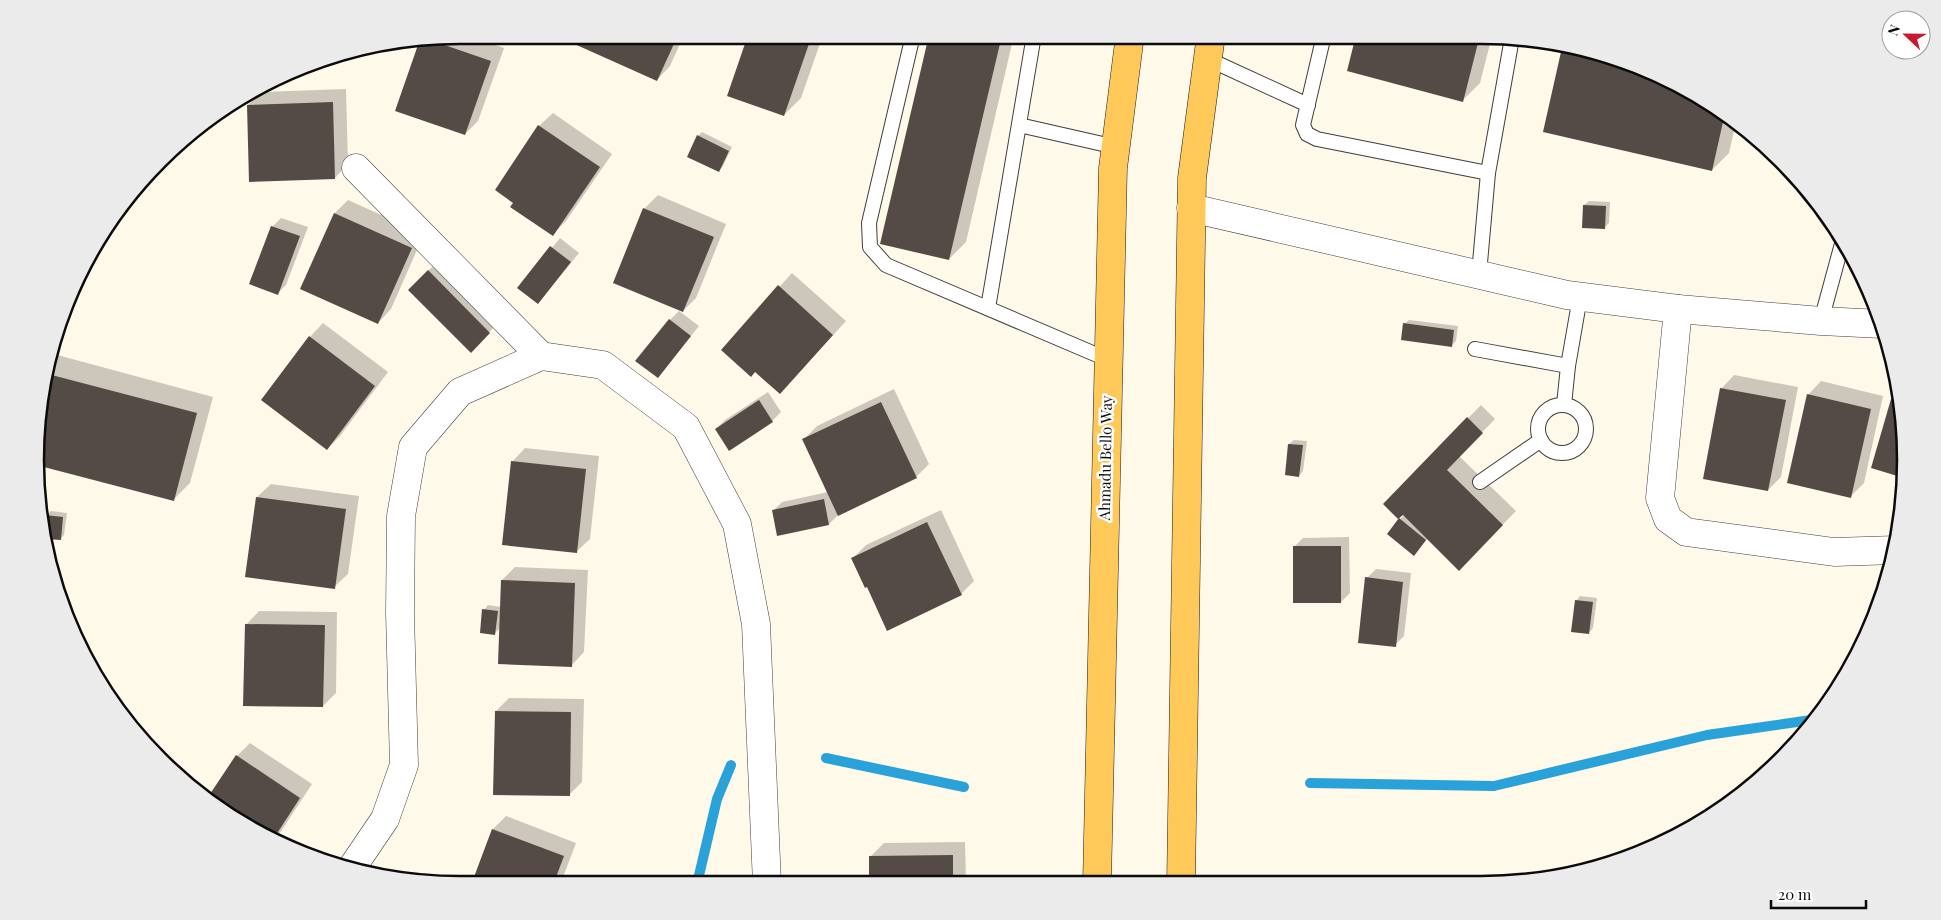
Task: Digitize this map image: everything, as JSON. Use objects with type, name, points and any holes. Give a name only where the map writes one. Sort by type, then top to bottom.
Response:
[{"type":"main road","name":"Ahmadu Bello Way","points":[[1097,876],[1113,168],[1129,44]]},
{"type":"main road","points":[[1181,876],[1192,178],[1210,47]]},
{"type":"street","points":[[356,168],[541,356]]},
{"type":"street","points":[[1191,208],[1580,297],[1678,309],[1821,322],[1874,324]]},
{"type":"street","points":[[1678,309],[1660,498],[1668,519],[1686,532],[1834,552],[1887,550]]},
{"type":"street","points":[[355,863],[384,819],[404,765],[400,613],[401,516],[413,447],[460,392],[541,356],[603,365],[686,427],[737,524],[756,624],[767,876]]},
{"type":"lane","points":[[911,44],[869,223],[870,248],[886,264],[1109,360]]},
{"type":"lane","points":[[988,308],[1032,44]]},
{"type":"lane","points":[[1322,44],[1303,125],[1306,134],[1318,140],[1488,173]]},
{"type":"lane","points":[[1479,274],[1488,173],[1511,45]]},
{"type":"lane","points":[[1210,47],[1308,105]]},
{"type":"lane","points":[[1019,125],[1116,147]]},
{"type":"lane","points":[[1821,322],[1840,251]]},
{"type":"lane","points":[[1564,404],[1568,366],[1580,297]]},
{"type":"lane","points":[[1475,349],[1568,366]]},
{"type":"lane","points":[[1564,404],[1576,408],[1584,418],[1586,430],[1583,442],[1573,450],[1561,453],[1549,449],[1541,440],[1538,428],[1542,416],[1551,407],[1564,404]]},
{"type":"lane","points":[[1480,482],[1541,440]]},
{"type":"building","points":[[574,44],[674,44],[657,81]]},
{"type":"building","points":[[745,44],[809,44],[784,116],[727,96]]},
{"type":"building","points":[[927,44],[1000,44],[949,260],[880,244]]},
{"type":"building","points":[[1354,44],[1478,44],[1463,102],[1347,71]]},
{"type":"building","points":[[443,45],[491,61],[465,135],[395,111],[418,46]]},
{"type":"building","points":[[1561,52],[1589,58],[1640,75],[1689,100],[1723,122],[1712,171],[1543,132]]},
{"type":"building","points":[[333,102],[335,179],[249,182],[247,105]]},
{"type":"building","points":[[538,125],[600,167],[553,236],[510,207],[513,203],[495,190]]},
{"type":"building","points":[[697,135],[729,151],[719,172],[687,157]]},
{"type":"building","points":[[1583,205],[1606,206],[1605,229],[1582,228]]},
{"type":"building","points":[[643,208],[714,237],[683,312],[613,283]]},
{"type":"building","points":[[334,213],[412,248],[378,324],[300,289]]},
{"type":"building","points":[[271,226],[300,236],[278,295],[249,284]]},
{"type":"building","points":[[550,246],[571,262],[538,304],[517,288]]},
{"type":"building","points":[[428,270],[490,333],[471,353],[408,290]]},
{"type":"building","points":[[778,285],[833,335],[780,394],[755,372],[751,377],[721,350]]},
{"type":"building","points":[[669,319],[691,336],[658,378],[635,361]]},
{"type":"building","points":[[1403,323],[1454,330],[1452,347],[1401,340]]},
{"type":"building","points":[[309,336],[375,386],[327,450],[261,400]]},
{"type":"building","points":[[53,375],[197,413],[174,501],[44,467],[47,406]]},
{"type":"building","points":[[1720,388],[1786,400],[1768,491],[1703,479]]},
{"type":"building","points":[[1807,394],[1871,409],[1851,498],[1787,483]]},
{"type":"building","points":[[1891,399],[1893,399],[1896,433],[1896,476],[1871,468]]},
{"type":"building","points":[[759,400],[773,422],[729,451],[715,429]]},
{"type":"building","points":[[881,402],[917,478],[838,516],[802,439]]},
{"type":"building","points":[[1467,417],[1483,433],[1447,470],[1503,525],[1459,571],[1403,515],[1398,519],[1383,504]]},
{"type":"building","points":[[1288,444],[1303,445],[1299,477],[1285,475]]},
{"type":"building","points":[[511,461],[586,469],[577,553],[502,545]]},
{"type":"building","points":[[256,497],[346,509],[335,589],[245,577]]},
{"type":"building","points":[[824,499],[829,525],[777,536],[772,510]]},
{"type":"building","points":[[47,515],[63,517],[61,540],[52,539]]},
{"type":"building","points":[[1399,518],[1426,540],[1414,556],[1387,534]]},
{"type":"building","points":[[927,522],[962,595],[887,631],[867,587],[865,588],[851,558]]},
{"type":"building","points":[[1293,546],[1341,546],[1341,603],[1293,603]]},
{"type":"building","points":[[1365,577],[1403,582],[1396,647],[1358,643]]},
{"type":"building","points":[[501,580],[575,583],[572,667],[498,664]]},
{"type":"building","points":[[1575,600],[1593,602],[1589,634],[1571,632]]},
{"type":"building","points":[[482,609],[498,611],[495,635],[480,633]]},
{"type":"building","points":[[245,624],[325,625],[323,707],[243,706]]},
{"type":"building","points":[[495,711],[571,712],[570,796],[493,795]]},
{"type":"building","points":[[236,755],[300,798],[277,833],[229,806],[211,793]]},
{"type":"building","points":[[492,829],[564,856],[556,876],[474,876]]},
{"type":"building","points":[[953,855],[953,876],[869,876],[869,856]]},
{"type":"waterway","points":[[1310,783],[1494,786],[1707,735],[1805,721]]},
{"type":"waterway","points":[[826,758],[964,787]]},
{"type":"waterway","points":[[699,876],[717,799],[731,765]]}]
